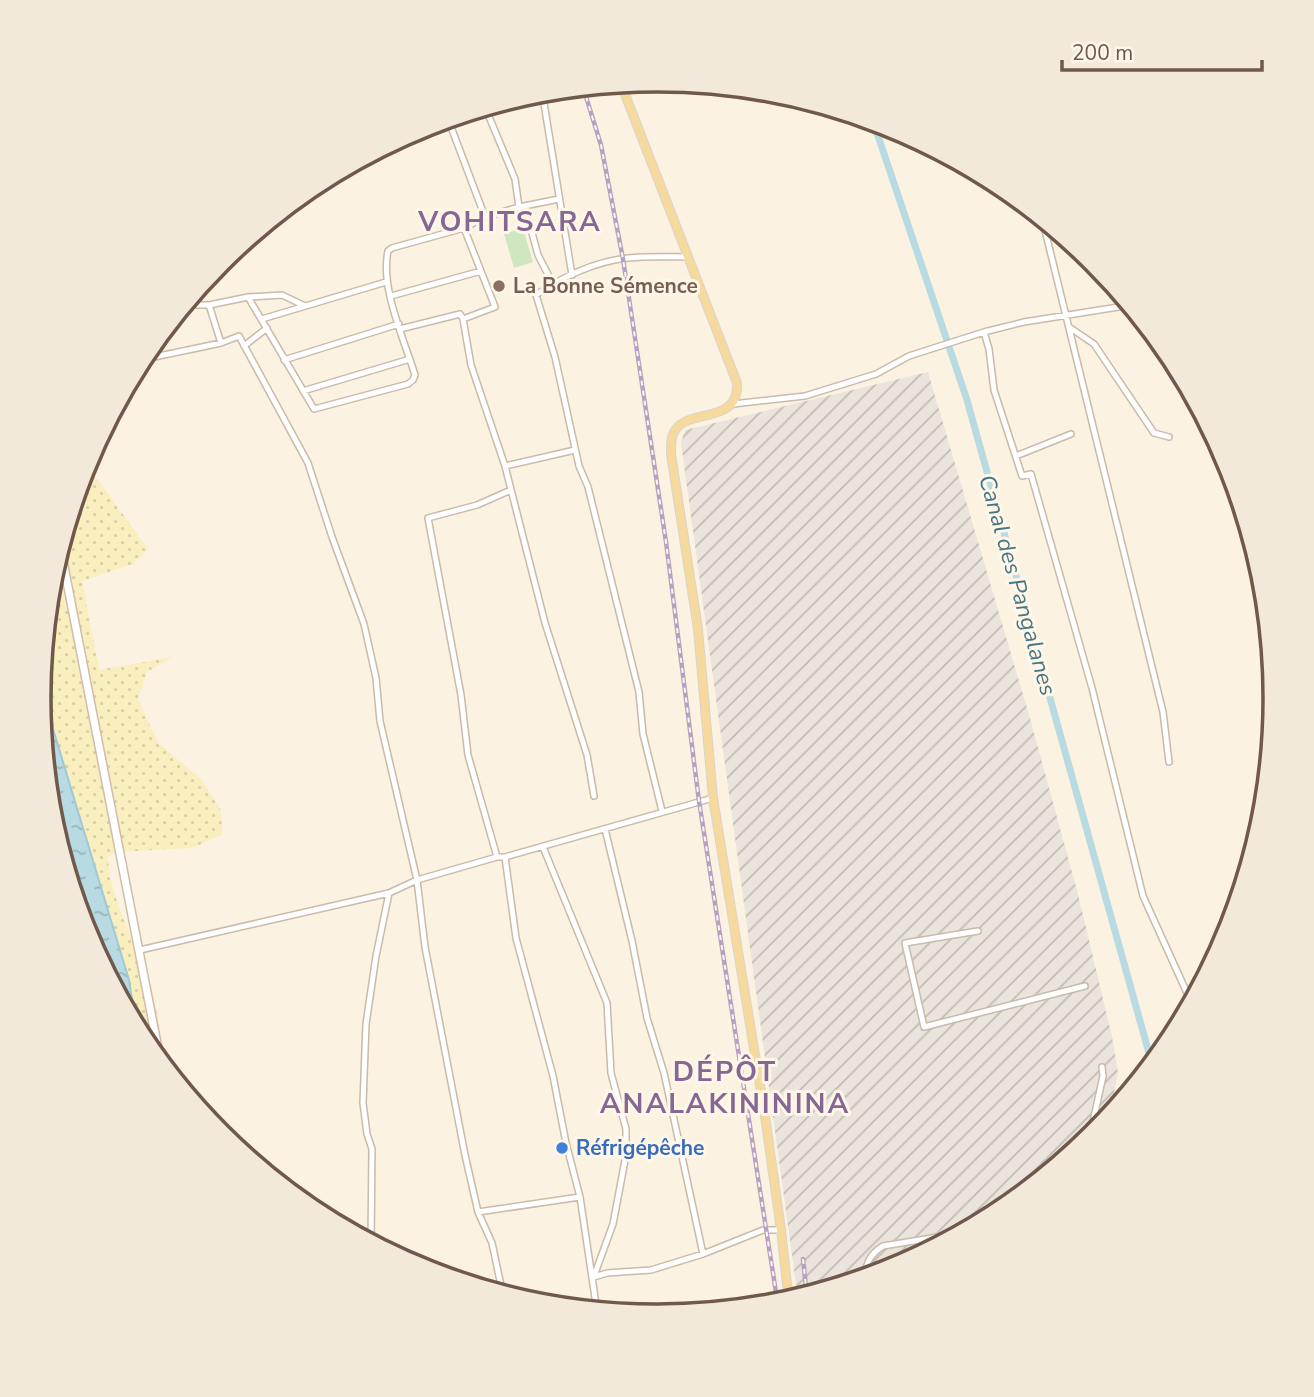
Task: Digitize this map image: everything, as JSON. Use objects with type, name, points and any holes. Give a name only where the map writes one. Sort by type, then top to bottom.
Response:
[{"type":"main road","points":[[625,94],[737,383],[733,404],[723,411],[687,421],[678,428],[672,436],[671,454],[698,629],[713,798],[781,1230],[788,1290]]},
{"type":"main road","points":[[65,569],[157,1040]]},
{"type":"street","points":[[544,103],[572,275]]},
{"type":"street","points":[[489,116],[515,179],[519,207],[528,218],[538,255],[553,284]]},
{"type":"street","points":[[452,128],[485,217]]},
{"type":"street","points":[[248,297],[314,409],[408,384],[415,375],[386,282],[388,251],[464,228],[485,217],[559,199]]},
{"type":"street","points":[[463,319],[495,307],[464,228]]},
{"type":"street","points":[[1046,234],[1163,712],[1169,762]]},
{"type":"street","points":[[662,811],[643,734],[639,692],[588,487],[575,450],[555,357],[536,295],[572,275],[626,258],[689,257]]},
{"type":"street","points":[[391,296],[481,271]]},
{"type":"street","points":[[262,319],[386,282]]},
{"type":"street","points":[[196,305],[282,295],[304,306]]},
{"type":"street","points":[[209,305],[221,343]]},
{"type":"street","points":[[733,404],[805,396],[876,374],[909,356],[984,332],[1024,322],[1120,307]]},
{"type":"street","points":[[284,360],[400,326],[460,314],[471,365],[505,466],[545,623],[587,755],[594,796]]},
{"type":"street","points":[[1069,327],[1094,344],[1154,433],[1169,437]]},
{"type":"street","points":[[244,346],[267,328]]},
{"type":"street","points":[[984,332],[995,390],[1022,476],[1031,474],[1092,688],[1143,896],[1187,993]]},
{"type":"street","points":[[157,356],[221,343],[239,336],[309,463],[332,537],[364,624],[376,678],[380,721],[417,880],[425,947],[457,1116],[478,1212],[492,1243],[501,1284]]},
{"type":"street","points":[[303,391],[410,359]]},
{"type":"street","points":[[1016,456],[1071,434]]},
{"type":"street","points":[[505,466],[575,450]]},
{"type":"street","points":[[497,857],[468,755],[461,695],[428,518],[477,505],[511,491]]},
{"type":"street","points":[[140,950],[389,893],[417,880],[713,798]]},
{"type":"street","points":[[605,829],[647,1018],[664,1073],[703,1254]]},
{"type":"street","points":[[543,847],[607,1003],[611,1073],[626,1129],[626,1155],[613,1224],[594,1277]]},
{"type":"street","points":[[505,857],[516,938],[553,1076],[580,1197],[596,1301]]},
{"type":"street","points":[[371,1233],[372,1149],[363,1103],[366,1024],[389,893]]},
{"type":"street","points":[[978,931],[905,943],[924,1027],[1085,986]]},
{"type":"street","points":[[1094,1119],[1103,1076],[1102,1067]]},
{"type":"street","points":[[478,1212],[580,1197]]},
{"type":"street","points":[[594,1277],[607,1273],[651,1270],[703,1254],[763,1230],[781,1230]]},
{"type":"street","points":[[866,1268],[875,1251],[883,1246],[933,1238]]},
{"type":"shaded area","points":[[928,372],[1031,722],[1079,898],[1118,1073],[1113,1098],[1086,1127],[1057,1154],[994,1203],[960,1224],[889,1259],[852,1273],[797,1288],[681,443],[685,430]]},
{"type":"green space","points":[[523,228],[533,262],[514,268],[504,234]]},
{"type":"sand","points":[[94,474],[148,549],[133,564],[82,581],[99,670],[173,657],[147,672],[138,699],[158,743],[202,780],[220,809],[223,834],[192,848],[116,852],[108,857],[113,888],[151,988],[162,1048],[133,1003],[129,980],[52,724],[52,659],[62,580],[71,542]]},
{"type":"water","points":[[52,724],[129,980],[133,1003],[97,931],[71,855],[56,778]]},
{"type":"waterway","name":"Canal des Pangalanes","points":[[877,134],[967,400],[1149,1052]]},
{"type":"railway","points":[[586,96],[601,145],[623,259],[666,542],[699,801],[776,1293]]},
{"type":"railway","points":[[803,1259],[806,1286]]},
{"type":"place","name":"La Bonne Sémence","points":[[499,286]]},
{"type":"place","name":"Réfrigépêche","points":[[562,1148]]},
{"type":"district","name":"VOHITSARA","points":[[510,221]]},
{"type":"district","name":"DÉPÔT ANALAKINININA","points":[[725,1087]]}]
